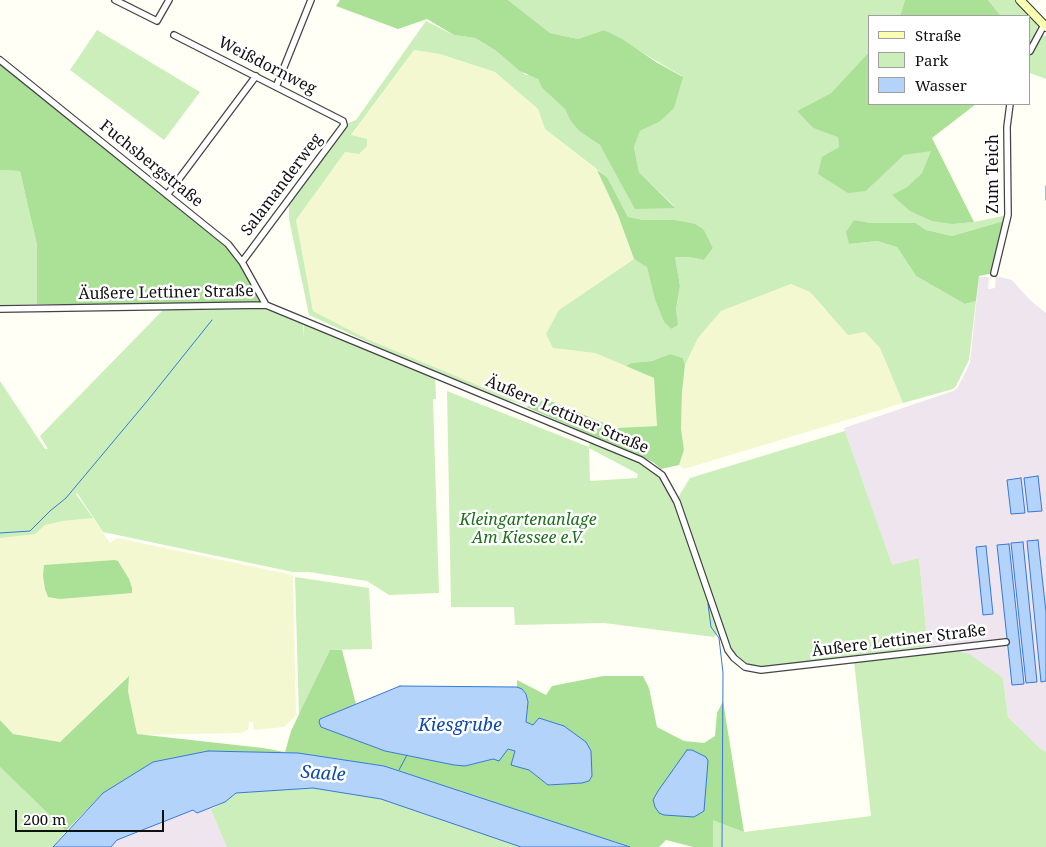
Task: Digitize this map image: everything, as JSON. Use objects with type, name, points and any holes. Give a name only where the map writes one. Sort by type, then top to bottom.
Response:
[{"type":"street","points":[[115,0],[157,22],[169,0]]},
{"type":"street","points":[[276,87],[310,0]]},
{"type":"street","points":[[1020,0],[1045,26],[1031,48]]},
{"type":"street","name":"Weißdornweg","points":[[174,35],[344,122],[344,125]]},
{"type":"street","name":"Fuchsbergstraße","points":[[0,60],[228,244],[242,262],[266,305]]},
{"type":"street","points":[[168,195],[256,76]]},
{"type":"street","name":"Zum Teich","points":[[994,273],[1008,215],[1007,127],[1010,105]]},
{"type":"street","name":"Salamanderweg","points":[[242,262],[344,125]]},
{"type":"street","name":"Äußere Lettiner Straße","points":[[0,309],[266,305],[648,464],[662,475],[677,502],[728,650],[734,658],[745,666],[761,670],[1006,642]]},
{"type":"shaded area","points":[[996,276],[1012,280],[1031,301],[1046,313],[1046,752],[1008,717],[1003,678],[960,652],[959,644],[928,648],[919,558],[892,566],[844,428],[953,391],[958,387],[970,363],[979,277],[989,277],[988,289],[995,288]]},
{"type":"shaded area","points":[[206,794],[228,847],[100,847]]},
{"type":"green space","points":[[340,0],[508,0],[550,33],[578,39],[604,30],[622,39],[656,62],[683,77],[674,108],[659,122],[640,131],[634,147],[639,172],[675,208],[635,209],[600,145],[579,131],[570,120],[565,109],[542,88],[538,79],[520,71],[495,50],[475,38],[454,35],[427,19],[398,29],[336,6]]},
{"type":"green space","points":[[508,0],[905,0],[900,15],[868,15],[868,53],[831,93],[797,111],[813,128],[838,136],[839,147],[822,158],[866,191],[904,155],[932,150],[922,173],[907,187],[893,195],[953,224],[1008,215],[1007,220],[952,236],[926,230],[915,224],[871,223],[854,220],[849,244],[877,241],[897,247],[916,276],[965,304],[976,301],[969,360],[956,386],[953,389],[903,403],[880,348],[865,332],[848,335],[810,292],[791,284],[721,311],[698,338],[685,365],[683,358],[670,354],[652,361],[631,363],[626,366],[595,353],[553,348],[546,334],[559,310],[634,259],[647,266],[655,300],[664,322],[671,329],[677,325],[676,311],[680,286],[675,257],[704,260],[713,248],[704,230],[675,220],[644,220],[628,217],[607,177],[545,129],[538,109],[495,72],[440,54],[414,50],[351,135],[367,139],[367,146],[359,154],[345,152],[296,220],[313,311],[367,339],[528,406],[502,399],[413,363],[309,315],[289,219],[289,201],[344,125],[356,120],[426,21],[454,35],[475,38],[495,50],[526,75],[533,75],[538,79],[542,88],[565,109],[570,120],[579,131],[600,145],[611,164],[675,207],[639,172],[634,147],[640,131],[659,122],[682,76],[604,30],[578,39],[550,33]]},
{"type":"green space","points":[[905,0],[988,0],[1000,15],[900,15]]},
{"type":"green space","points":[[988,0],[1016,0],[1029,15],[1000,15]]},
{"type":"green space","points":[[1031,17],[1038,25],[1031,44]]},
{"type":"green space","points":[[97,30],[200,92],[164,140],[70,70]]},
{"type":"green space","points":[[1042,35],[1046,36],[1046,79],[1031,73],[1031,53]]},
{"type":"green space","points":[[414,50],[440,54],[495,72],[538,109],[545,129],[597,170],[618,215],[634,259],[559,310],[553,348],[595,353],[655,378],[657,426],[616,428],[546,399],[528,406],[367,339],[313,311],[296,220],[345,152],[359,154],[351,136]]},
{"type":"green space","points":[[868,53],[868,105],[975,105],[932,138],[974,222],[953,224],[932,221],[910,211],[892,195],[907,187],[922,173],[931,151],[904,155],[866,191],[848,193],[818,174],[822,157],[839,147],[838,137],[813,128],[797,111],[831,93]]},
{"type":"green space","points":[[0,60],[228,244],[265,305],[37,304],[37,245],[20,171],[0,170]]},
{"type":"green space","points":[[0,170],[20,171],[37,245],[37,304],[0,305]]},
{"type":"green space","points":[[597,170],[607,177],[628,217],[644,220],[675,220],[695,224],[704,230],[713,248],[704,260],[675,257],[680,286],[676,310],[678,325],[671,329],[664,322],[655,300],[647,267],[634,259],[618,215]]},
{"type":"green space","points":[[854,220],[871,223],[915,223],[926,230],[952,236],[1007,220],[994,273],[979,276],[976,301],[965,304],[916,276],[897,247],[877,241],[849,244],[846,232]]},
{"type":"green space","points":[[791,284],[810,292],[824,309],[865,332],[880,348],[903,403],[684,469],[679,465],[684,450],[681,429],[682,392],[685,365],[698,338],[721,311]]},
{"type":"green space","points":[[266,305],[303,321],[304,338],[304,324],[435,378],[436,399],[433,399],[439,593],[389,595],[367,581],[309,572],[293,572],[103,532],[77,493],[93,518],[62,521],[45,525],[35,534],[0,538],[0,381],[45,449],[48,449],[40,436],[164,309]]},
{"type":"green space","points":[[670,354],[683,358],[685,365],[681,429],[684,450],[679,465],[661,469],[653,462],[526,407],[546,399],[616,428],[657,426],[654,378],[626,366],[631,363],[652,361]]},
{"type":"green space","name":"Kleingartenanlage Am Kiessee e.V.","points":[[447,391],[589,447],[590,441],[641,462],[641,465],[653,467],[662,475],[677,502],[720,629],[714,637],[604,623],[515,625],[514,607],[451,607]],"holes":[[[589,448],[638,474],[637,478],[590,481]]]},
{"type":"green space","points":[[845,431],[892,565],[919,558],[928,649],[960,648],[960,652],[969,654],[1003,678],[1008,717],[1046,752],[1046,847],[713,847],[713,819],[744,832],[871,816],[854,661],[762,669],[748,666],[739,661],[733,653],[722,627],[679,496],[690,478]]},
{"type":"green space","points":[[93,518],[110,543],[117,538],[293,575],[296,715],[284,727],[254,730],[253,722],[249,722],[248,730],[241,733],[137,735],[128,691],[128,676],[60,742],[13,734],[0,720],[0,531]]},
{"type":"green space","points":[[118,561],[129,579],[132,593],[60,599],[48,597],[43,576],[44,565]]},
{"type":"green space","points":[[295,577],[369,588],[372,649],[330,650],[299,716]]},
{"type":"green space","points":[[330,650],[342,650],[356,704],[320,719],[321,727],[385,751],[454,765],[465,766],[493,759],[508,749],[515,751],[512,765],[529,770],[548,785],[589,781],[533,725],[526,722],[528,702],[526,694],[517,687],[517,680],[546,695],[552,686],[603,676],[643,676],[649,688],[657,727],[684,741],[704,743],[715,736],[717,713],[723,701],[744,832],[713,820],[713,847],[693,847],[666,840],[659,847],[630,847],[384,766],[298,753],[208,751],[153,762],[103,793],[66,831],[0,767],[0,720],[13,734],[60,742],[129,676],[128,691],[137,734],[285,752],[291,731]]},
{"type":"green space","points":[[0,767],[66,831],[53,847],[0,847]]},
{"type":"green space","points":[[313,788],[381,799],[521,847],[227,847],[211,809],[225,802],[236,793]]},
{"type":"water","points":[[1038,476],[1042,511],[1028,512],[1024,478]]},
{"type":"water","points":[[1021,478],[1025,513],[1011,514],[1007,480]]},
{"type":"water","points":[[1038,540],[1046,612],[1046,681],[1041,682],[1027,541]]},
{"type":"water","points":[[1023,542],[1037,682],[1026,683],[1011,543]]},
{"type":"water","points":[[1009,544],[1024,684],[1012,685],[997,545]]},
{"type":"water","points":[[986,546],[993,614],[983,615],[976,547]]},
{"type":"water","name":"Kiesgrube","points":[[400,686],[517,687],[522,689],[526,694],[528,702],[526,722],[533,725],[539,718],[564,726],[586,742],[591,751],[592,776],[589,781],[582,783],[548,785],[529,770],[511,765],[515,751],[508,749],[499,761],[493,759],[465,766],[454,765],[385,751],[321,727],[320,719]]},
{"type":"water","points":[[687,750],[692,750],[706,757],[708,761],[704,811],[694,817],[664,815],[659,813],[653,800]]},
{"type":"water","name":"Saale","points":[[208,751],[298,753],[384,766],[630,847],[521,847],[381,799],[313,788],[236,793],[225,802],[197,813],[193,810],[117,840],[111,847],[53,847],[103,793],[153,762]]},
{"type":"waterway","points":[[1046,186],[1046,200]]},
{"type":"waterway","points":[[0,533],[30,531],[66,498],[212,320]]},
{"type":"waterway","points":[[708,604],[711,627],[719,638],[723,673],[722,847]]},
{"type":"waterway","points":[[399,770],[407,755]]}]
